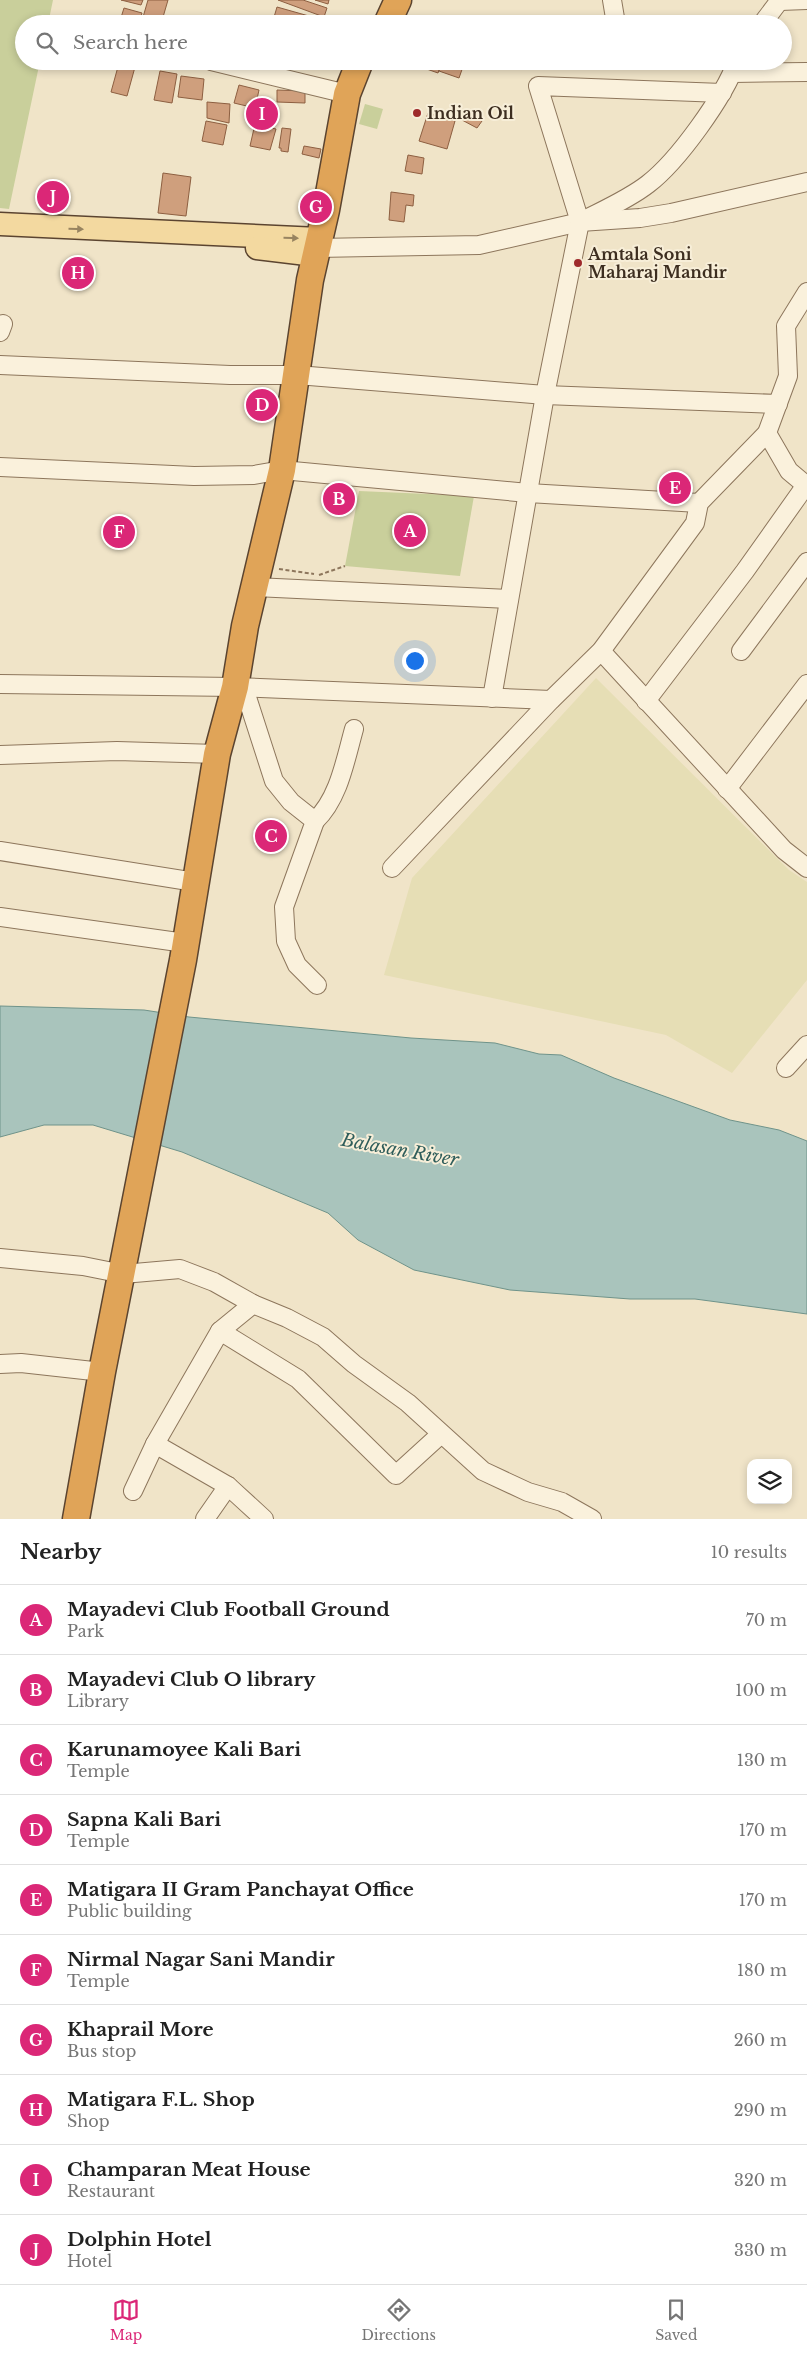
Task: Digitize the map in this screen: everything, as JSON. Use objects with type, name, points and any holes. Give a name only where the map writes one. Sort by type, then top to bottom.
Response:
[{"type":"highway","points":[[378,15],[385,0]]},
{"type":"highway","points":[[391,15],[398,0]]},
{"type":"highway","points":[[76,1519],[102,1372],[123,1274],[184,952],[217,754],[240,688],[245,626],[282,470],[315,256],[348,94],[357,70]]},
{"type":"highway","points":[[339,143],[368,70]]},
{"type":"main road","points":[[0,224],[28,227],[157,232],[315,256]]},
{"type":"main road","points":[[157,232],[315,256]]},
{"type":"street","points":[[612,0],[614,15]]},
{"type":"street","points":[[769,15],[780,0],[807,0]]},
{"type":"street","points":[[248,70],[348,94]]},
{"type":"street","points":[[580,222],[628,197],[663,171],[710,112],[734,70]]},
{"type":"street","points":[[778,70],[807,72]]},
{"type":"street","points":[[492,698],[528,492],[580,222],[538,86],[722,93]]},
{"type":"street","points":[[315,256],[479,245],[580,222],[640,218],[664,214],[807,182]]},
{"type":"street","points":[[392,868],[551,700],[601,651],[695,523],[699,503],[767,433],[788,376],[786,326],[807,292]]},
{"type":"street","points":[[0,366],[221,375],[297,375],[546,395],[778,404]]},
{"type":"street","points":[[646,700],[746,571],[806,486],[789,471],[767,433]]},
{"type":"street","points":[[0,467],[194,476],[254,475],[282,470],[528,492],[699,503]]},
{"type":"street","points":[[741,651],[807,562]]},
{"type":"street","points":[[257,577],[510,600]]},
{"type":"street","points":[[601,651],[727,790],[784,850],[807,868]]},
{"type":"street","points":[[0,684],[240,688],[551,700]]},
{"type":"street","points":[[727,790],[807,684]]},
{"type":"street","points":[[240,688],[274,781],[291,802],[315,821]]},
{"type":"street","points":[[317,985],[297,965],[286,941],[284,907],[315,821],[322,814],[339,783],[354,729]]},
{"type":"street","points":[[0,755],[117,751],[217,754]]},
{"type":"street","points":[[0,851],[195,882]]},
{"type":"street","points":[[0,917],[184,952]]},
{"type":"street","points":[[786,1068],[807,1046]]},
{"type":"street","points":[[0,1258],[83,1266],[123,1274],[180,1269],[214,1282],[252,1304],[287,1318],[323,1337],[354,1364],[408,1403],[482,1471],[528,1492],[562,1502],[592,1519]]},
{"type":"street","points":[[133,1491],[155,1444],[220,1331],[252,1304]]},
{"type":"street","points":[[220,1331],[298,1379],[396,1475],[441,1434]]},
{"type":"street","points":[[0,1364],[21,1363],[102,1372]]},
{"type":"street","points":[[155,1444],[228,1486],[264,1519]]},
{"type":"street","points":[[205,1519],[228,1486]]},
{"type":"path","points":[[257,577],[320,575],[345,566]]},
{"type":"shaded area","points":[[596,678],[789,870],[807,882],[807,980],[732,1073],[666,1035],[384,975],[412,878]]},
{"type":"green space","points":[[0,0],[53,0],[50,15],[15,15],[15,70],[38,70],[9,209],[0,208]]},
{"type":"green space","points":[[365,104],[383,109],[377,129],[359,124]]},
{"type":"green space","points":[[359,491],[474,496],[460,576],[345,566]]},
{"type":"water","name":"Balasan River","points":[[0,1006],[144,1010],[189,1017],[411,1038],[495,1043],[539,1054],[561,1055],[614,1078],[730,1120],[779,1130],[807,1141],[807,1314],[695,1299],[630,1299],[510,1290],[414,1270],[358,1240],[328,1213],[182,1152],[93,1125],[44,1125],[0,1137]]},
{"type":"building","points":[[121,0],[143,0],[141,5]]},
{"type":"building","points":[[148,0],[168,0],[164,15],[144,15]]},
{"type":"building","points":[[278,0],[303,0],[327,8],[325,15],[319,15]]},
{"type":"building","points":[[315,0],[329,0],[328,4]]},
{"type":"building","points":[[277,7],[305,15],[275,15]]},
{"type":"building","points":[[124,8],[142,13],[141,15],[122,15]]},
{"type":"building","points":[[117,70],[134,70],[127,96],[111,92]]},
{"type":"building","points":[[439,70],[462,70],[459,78]]},
{"type":"building","points":[[160,71],[177,74],[172,103],[154,100]]},
{"type":"building","points":[[181,76],[204,79],[202,100],[178,97]]},
{"type":"building","points":[[239,85],[259,90],[255,108],[234,103]]},
{"type":"building","points":[[277,90],[305,91],[305,103],[277,102]]},
{"type":"building","points":[[207,102],[230,104],[229,123],[207,118]]},
{"type":"building","points":[[468,109],[482,121],[477,128],[462,120]]},
{"type":"building","points":[[428,113],[455,121],[447,149],[419,141]]},
{"type":"building","points":[[206,121],[227,125],[223,145],[202,141]]},
{"type":"building","points":[[255,124],[276,129],[270,150],[250,146]]},
{"type":"building","points":[[282,128],[291,129],[288,152],[281,151],[281,148],[279,148]]},
{"type":"building","points":[[304,146],[321,149],[319,158],[302,154]]},
{"type":"building","points":[[408,155],[424,158],[422,174],[405,171]]},
{"type":"building","points":[[163,173],[191,177],[186,216],[158,213]]},
{"type":"building","points":[[391,192],[414,195],[413,206],[406,205],[404,222],[389,220]]},
{"type":"place","name":"Indian Oil","points":[[417,113]]},
{"type":"place","name":"Champaran Meat House","points":[[262,114]]},
{"type":"place","name":"Dolphin Hotel","points":[[53,197]]},
{"type":"place","name":"Khaprail More","points":[[316,207]]},
{"type":"place","name":"Amtala Soni Maharaj Mandir","points":[[578,263]]},
{"type":"place","name":"Matigara F.L. Shop","points":[[78,273]]},
{"type":"place","name":"Sapna Kali Bari","points":[[262,405]]},
{"type":"place","name":"Matigara II Gram Panchayat Office","points":[[675,488]]},
{"type":"place","name":"Mayadevi Club O library","points":[[339,499]]},
{"type":"place","name":"Mayadevi Club Football Ground","points":[[410,531]]},
{"type":"place","name":"Nirmal Nagar Sani Mandir","points":[[119,532]]},
{"type":"place","name":"Karunamoyee Kali Bari","points":[[271,836]]}]
